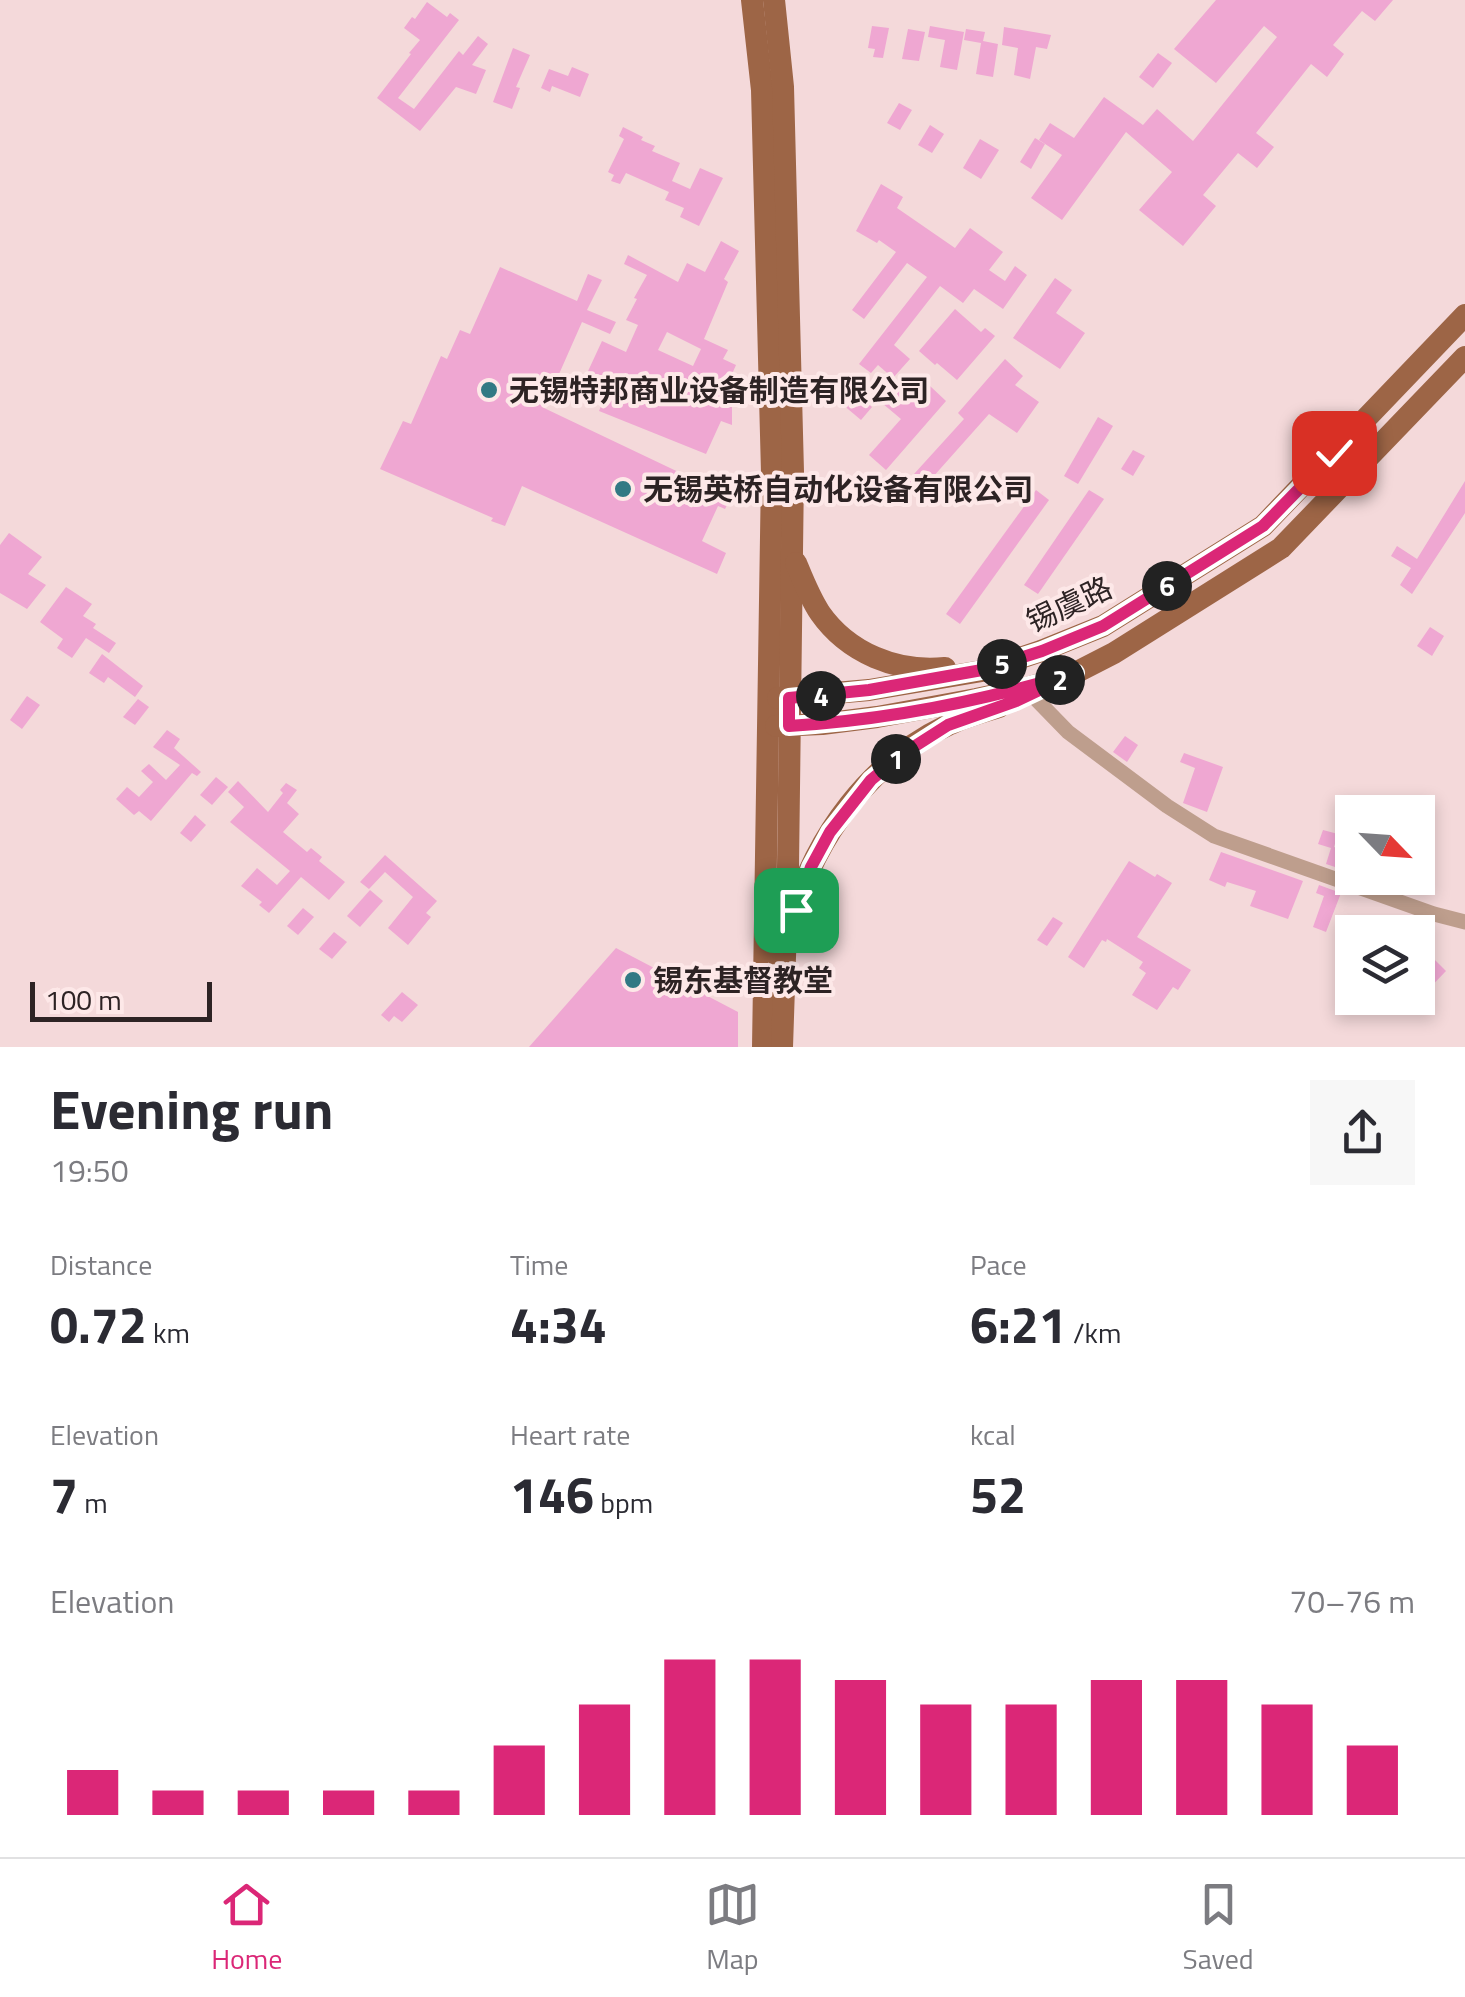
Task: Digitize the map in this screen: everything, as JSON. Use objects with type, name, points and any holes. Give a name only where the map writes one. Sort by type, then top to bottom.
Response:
[{"type":"main road","points":[[752,0],[762,90],[779,698]]},
{"type":"main road","points":[[769,1045],[779,698],[791,553],[792,472],[783,87],[774,0]]},
{"type":"main road","name":"锡虞路","points":[[779,698],[924,682],[982,670],[1103,626],[1263,526],[1465,314]]},
{"type":"main road","name":"锡虞路","points":[[778,726],[877,716],[976,699],[1075,673],[1114,653],[1281,548],[1465,357]]},
{"type":"main road","points":[[791,553],[812,600],[832,628],[848,642],[885,662],[907,668],[940,668],[1011,653],[1042,651]]},
{"type":"main road","points":[[773,1005],[796,910],[811,867],[830,832],[871,780],[948,725],[1075,673]]},
{"type":"main road","points":[[778,726],[785,950]]},
{"type":"street","points":[[1031,694],[1068,732],[1214,836],[1465,922]]},
{"type":"building","points":[[1216,0],[1393,0],[1375,21],[1362,11],[1333,45],[1344,54],[1327,77],[1311,64],[1256,133],[1274,147],[1257,168],[1238,153],[1203,195],[1216,206],[1183,246],[1139,210],[1172,172],[1126,132],[1062,220],[1031,198],[1062,155],[1039,140],[1050,123],[1074,138],[1104,97],[1143,125],[1157,109],[1193,141],[1277,37],[1264,26],[1216,83],[1174,49]]},
{"type":"building","points":[[427,2],[447,17],[450,13],[459,20],[398,98],[414,109],[459,51],[463,55],[478,36],[488,44],[472,65],[486,70],[476,94],[456,87],[420,131],[377,98],[420,40],[404,28]]},
{"type":"building","points":[[872,26],[889,28],[883,58],[873,57],[875,49],[868,48]]},
{"type":"building","points":[[930,26],[964,32],[957,70],[940,67],[945,40],[928,37]]},
{"type":"building","points":[[1004,27],[1051,35],[1047,49],[1036,47],[1030,79],[1014,75],[1018,48],[1002,45]]},
{"type":"building","points":[[908,29],[925,32],[919,61],[902,59]]},
{"type":"building","points":[[966,29],[985,32],[983,41],[998,44],[993,77],[976,74],[981,43],[964,40]]},
{"type":"building","points":[[513,48],[530,55],[516,87],[520,88],[512,109],[493,102]]},
{"type":"building","points":[[1158,53],[1172,63],[1153,88],[1139,77]]},
{"type":"building","points":[[572,67],[589,74],[580,97],[552,86],[550,92],[541,88],[549,69],[568,76]]},
{"type":"building","points":[[899,103],[912,110],[900,130],[887,123]]},
{"type":"building","points":[[930,125],[944,134],[932,153],[918,145]]},
{"type":"building","points":[[623,127],[655,146],[652,151],[680,163],[672,181],[690,189],[700,168],[723,178],[699,226],[680,217],[684,208],[665,200],[669,192],[626,173],[620,184],[611,181],[614,175],[608,172],[624,139],[619,136]]},
{"type":"building","points":[[1035,138],[1045,144],[1031,169],[1020,162]]},
{"type":"building","points":[[980,139],[999,150],[981,179],[963,168]]},
{"type":"building","points":[[881,184],[903,197],[897,208],[955,248],[970,228],[1003,252],[989,270],[1005,281],[1015,266],[1027,275],[1003,309],[974,289],[963,303],[940,286],[894,345],[910,359],[893,378],[878,365],[871,373],[859,364],[927,277],[907,263],[864,319],[852,310],[896,252],[856,231]]},
{"type":"building","points":[[721,241],[739,251],[724,279],[728,282],[704,339],[728,350],[723,359],[736,365],[724,392],[732,396],[732,425],[721,421],[706,454],[599,411],[607,392],[583,382],[602,341],[626,352],[638,325],[626,320],[647,275],[624,264],[628,255],[678,282],[687,263],[705,272]],"holes":[[[667,332],[701,349],[693,366],[658,350]]]},
{"type":"building","name":"无锡特邦商业设备制造有限公司","points":[[500,267],[577,301],[588,274],[602,280],[587,310],[616,322],[610,334],[582,322],[544,408],[731,497],[725,509],[718,506],[702,541],[726,553],[717,574],[522,486],[505,526],[380,469],[403,421],[411,424],[441,356],[447,359],[460,330],[470,334]]},
{"type":"building","points":[[1055,278],[1072,290],[1056,313],[1085,333],[1060,369],[1013,338]]},
{"type":"building","points":[[955,309],[981,332],[985,328],[995,336],[957,380],[919,351]]},
{"type":"building","points":[[1005,359],[1023,376],[1015,385],[1039,402],[1017,433],[989,414],[916,496],[904,485],[964,419],[958,413]]},
{"type":"building","points":[[891,380],[917,402],[930,386],[946,401],[886,470],[869,455],[901,419],[876,398]]},
{"type":"building","points":[[838,381],[872,407],[861,420],[829,393]]},
{"type":"building","points":[[1098,417],[1113,426],[1078,484],[1064,476]]},
{"type":"building","points":[[1133,450],[1145,456],[1133,476],[1121,469]]},
{"type":"building","points":[[1465,481],[1465,513],[1412,594],[1400,585],[1411,568],[1391,556],[1397,546],[1417,559]]},
{"type":"building","points":[[1036,490],[1049,500],[960,624],[946,614]]},
{"type":"building","points":[[1089,490],[1104,499],[1038,594],[1024,585]]},
{"type":"building","points":[[9,533],[42,557],[28,574],[46,585],[27,609],[0,593],[0,545]]},
{"type":"building","points":[[66,587],[92,604],[83,616],[116,643],[109,653],[86,638],[72,658],[57,648],[63,639],[40,622]]},
{"type":"building","points":[[1430,627],[1444,636],[1432,656],[1417,646]]},
{"type":"building","points":[[102,654],[143,686],[135,697],[108,677],[104,683],[89,673]]},
{"type":"building","points":[[27,696],[40,705],[22,729],[10,720]]},
{"type":"building","points":[[138,699],[149,707],[135,725],[123,717]]},
{"type":"building","points":[[167,730],[180,739],[174,748],[201,772],[197,776],[192,773],[151,821],[139,811],[134,815],[116,799],[127,787],[139,797],[153,782],[141,771],[149,764],[166,780],[180,765],[153,747]]},
{"type":"building","points":[[1125,736],[1138,745],[1127,762],[1113,752]]},
{"type":"building","points":[[1184,753],[1223,767],[1207,812],[1183,803],[1195,768],[1180,762]]},
{"type":"building","points":[[216,777],[228,787],[212,805],[200,795]]},
{"type":"building","points":[[238,781],[268,812],[286,783],[297,790],[287,803],[299,814],[283,832],[307,852],[311,848],[322,857],[319,861],[345,882],[329,900],[301,877],[269,913],[259,905],[262,902],[241,886],[257,868],[277,885],[290,871],[230,822],[244,807],[228,792]]},
{"type":"building","points":[[195,815],[206,825],[191,842],[180,833]]},
{"type":"building","points":[[1323,830],[1335,833],[1335,867],[1326,864],[1331,848],[1318,844]]},
{"type":"building","points":[[1221,852],[1303,881],[1288,919],[1250,906],[1256,891],[1227,882],[1225,887],[1209,880]]},
{"type":"building","points":[[385,855],[437,901],[426,913],[431,917],[408,945],[388,928],[413,897],[385,872],[369,889],[360,882]]},
{"type":"building","points":[[1129,861],[1172,883],[1137,937],[1191,970],[1178,990],[1173,987],[1157,1010],[1132,995],[1146,973],[1139,968],[1143,962],[1107,939],[1102,940],[1084,968],[1068,957]]},
{"type":"building","points":[[1319,885],[1340,895],[1326,932],[1313,927],[1324,896],[1316,893]]},
{"type":"building","points":[[370,890],[383,901],[360,927],[347,916]]},
{"type":"building","points":[[303,908],[314,917],[298,935],[287,926]]},
{"type":"building","points":[[1053,917],[1063,923],[1047,946],[1037,940]]},
{"type":"building","points":[[334,932],[347,942],[332,959],[319,949]]},
{"type":"building","name":"锡东基督教堂","points":[[616,948],[738,1012],[738,1047],[529,1047]]},
{"type":"building","points":[[1435,960],[1446,971],[1435,982]]},
{"type":"building","points":[[402,992],[418,1005],[402,1022],[394,1016],[389,1022],[381,1015]]},
{"type":"place","name":"无锡特邦商业设备制造有限公司","points":[[489,390]]},
{"type":"place","name":"无锡英桥自动化设备有限公司","points":[[623,489]]},
{"type":"place","name":"锡东基督教堂","points":[[633,980]]},
{"type":"route","points":[[796,910],[811,867],[830,832],[871,780],[948,725],[1016,701],[1075,673],[976,699],[822,724],[789,726],[789,698],[869,690],[982,670],[1103,626],[1263,526],[1334,453]]}]
